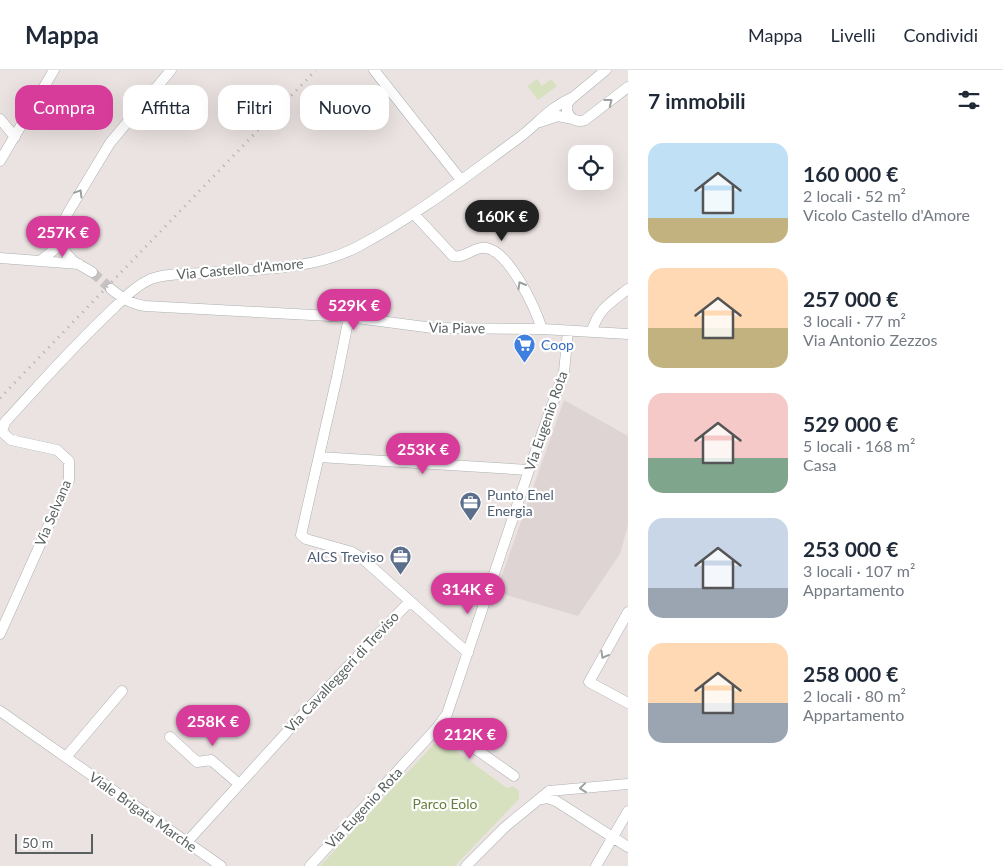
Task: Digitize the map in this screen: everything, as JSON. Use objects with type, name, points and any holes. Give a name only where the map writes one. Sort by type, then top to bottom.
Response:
[{"type":"street","points":[[0,161],[54,70]]},
{"type":"street","points":[[40,261],[55,249],[69,212],[110,143],[171,70]]},
{"type":"street","points":[[374,70],[461,180]]},
{"type":"street","name":"Via Castello d'Amore","points":[[123,299],[142,284],[160,277],[298,265],[338,255],[358,247],[414,214],[535,125],[549,110],[573,97],[606,70]]},
{"type":"street","name":"Via Castello d'Amore","points":[[535,125],[563,116],[580,121],[587,119],[628,87]]},
{"type":"street","points":[[573,97],[568,102],[567,108],[573,120]]},
{"type":"street","points":[[0,119],[14,137]]},
{"type":"street","points":[[414,214],[453,256],[458,257],[474,250],[486,248],[503,259],[534,308],[542,329]]},
{"type":"street","points":[[60,235],[65,252],[73,261],[92,272]]},
{"type":"street","points":[[0,258],[80,264]]},
{"type":"street","name":"Via Piave","points":[[111,289],[123,299],[144,306],[348,317],[433,328],[542,329],[628,334]]},
{"type":"street","points":[[592,332],[595,320],[601,311],[628,289]]},
{"type":"street","name":"Via Selvana","points":[[0,634],[69,480],[69,461],[57,450],[11,440],[2,432],[5,422],[89,331],[123,299]]},
{"type":"street","name":"Via Cavalleggeri di Treviso","points":[[187,842],[410,600],[358,556],[306,539],[301,535],[348,317]]},
{"type":"street","name":"Via Eugenio Rota","points":[[310,866],[440,724],[452,702],[529,470],[564,372],[568,330]]},
{"type":"street","points":[[319,457],[529,470]]},
{"type":"street","points":[[410,600],[468,653]]},
{"type":"street","points":[[628,612],[589,682],[628,703]]},
{"type":"street","points":[[66,757],[122,691]]},
{"type":"street","name":"Viale Brigata Marche","points":[[0,711],[221,866]]},
{"type":"street","points":[[440,724],[514,776]]},
{"type":"street","points":[[170,737],[197,762],[211,760],[239,784]]},
{"type":"street","points":[[557,796],[628,784]]},
{"type":"street","points":[[466,866],[505,828],[549,792],[628,847]]},
{"type":"street","points":[[596,866],[628,811]]},
{"type":"shaded area","points":[[564,400],[628,436],[628,525],[620,554],[578,616],[496,592]]},
{"type":"green space","points":[[537,79],[542,86],[551,79],[557,86],[538,100],[527,86]]},
{"type":"green space","name":"Parco Eolo","points":[[434,744],[452,748],[507,788],[513,786],[519,791],[519,799],[455,866],[320,866]]},
{"type":"tunnel","points":[[92,272],[111,289]]},
{"type":"railway","points":[[0,398],[316,70]]},
{"type":"place","name":"Coop","points":[[525,364]]},
{"type":"place","name":"Punto Enel Energia","points":[[471,522]]},
{"type":"place","name":"AICS Treviso","points":[[400,576]]}]
